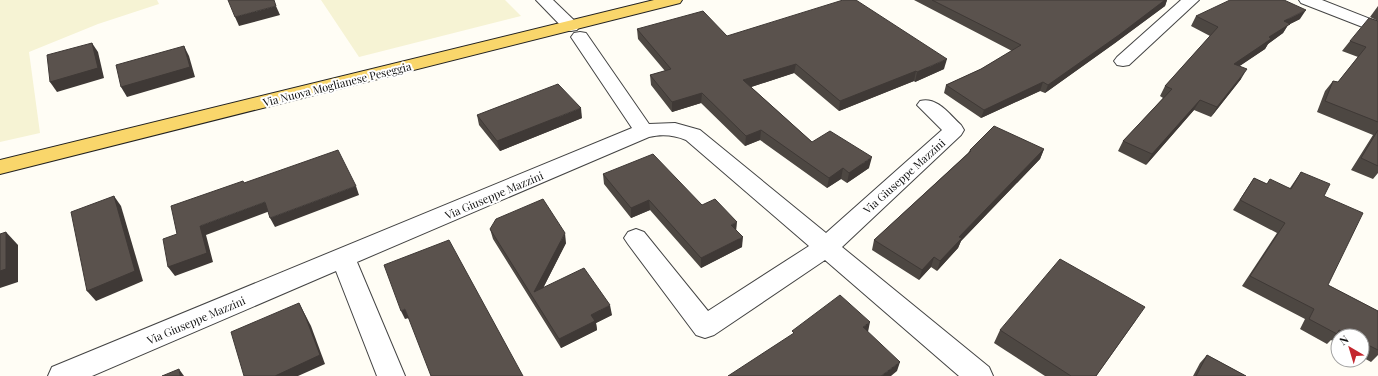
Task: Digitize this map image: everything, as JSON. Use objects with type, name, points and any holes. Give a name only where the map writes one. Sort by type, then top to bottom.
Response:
[{"type":"main road","name":"Via Nuova Moglianese Peseggia","points":[[0,167],[575,31],[674,0]]},
{"type":"street","points":[[544,0],[575,31],[644,131]]},
{"type":"street","points":[[1123,61],[1191,0]]},
{"type":"street","points":[[1308,0],[1378,28]]},
{"type":"street","name":"Via Giuseppe Mazzini","points":[[636,238],[705,327],[826,247],[954,130],[927,105]]},
{"type":"street","name":"Via Giuseppe Mazzini","points":[[68,375],[644,131],[671,128],[693,135],[979,376]]},
{"type":"street","points":[[343,258],[391,376]]},
{"type":"shaded area","points":[[0,0],[157,0],[159,4],[98,24],[29,52],[40,133],[0,142]]},
{"type":"shaded area","points":[[321,0],[505,0],[521,16],[359,57]]},
{"type":"building","points":[[228,0],[274,0],[276,6],[235,17]]},
{"type":"building","points":[[843,0],[856,0],[947,59],[840,101],[796,64],[743,80],[812,142],[830,131],[872,157],[849,173],[843,168],[829,178],[761,130],[746,136],[702,93],[672,102],[650,75],[671,69],[637,29],[703,11],[727,36]]},
{"type":"building","points":[[932,0],[1165,0],[1119,35],[1048,85],[1043,82],[984,110],[946,85],[981,69],[1021,45]]},
{"type":"building","points":[[1230,0],[1284,0],[1306,10],[1284,21],[1290,24],[1269,37],[1271,39],[1234,64],[1247,69],[1217,107],[1200,100],[1152,154],[1123,141],[1172,89],[1165,86],[1218,27],[1196,16]]},
{"type":"building","points":[[1369,18],[1378,21],[1378,122],[1325,101],[1333,81],[1338,82],[1366,47],[1350,41]]},
{"type":"building","points":[[92,43],[98,68],[50,82],[47,55]]},
{"type":"building","points":[[184,46],[190,67],[121,87],[116,65]]},
{"type":"building","points":[[558,84],[581,108],[497,141],[477,115]]},
{"type":"building","points":[[994,126],[1044,149],[959,237],[962,238],[940,261],[934,257],[922,270],[874,240],[971,151],[970,150]]},
{"type":"building","points":[[1378,130],[1378,166],[1361,158]]},
{"type":"building","points":[[338,150],[356,186],[270,218],[265,202],[200,226],[207,253],[168,267],[163,239],[177,234],[171,206],[243,181],[244,183]]},
{"type":"building","points":[[653,154],[702,205],[715,199],[737,222],[731,225],[743,237],[701,258],[649,200],[631,208],[603,174]]},
{"type":"building","points":[[1301,172],[1330,184],[1324,196],[1363,213],[1328,285],[1378,311],[1378,350],[1370,346],[1370,328],[1330,328],[1330,330],[1309,319],[1314,309],[1250,276],[1285,223],[1240,200],[1254,178],[1267,184],[1270,179],[1291,189]]},
{"type":"building","points":[[114,196],[135,271],[87,291],[71,212]]},
{"type":"building","points":[[543,199],[565,233],[534,292],[584,268],[610,305],[591,315],[595,321],[559,339],[490,229],[496,219]]},
{"type":"building","points":[[6,232],[6,269],[0,271],[0,234]]},
{"type":"building","points":[[449,240],[523,376],[431,376],[405,309],[401,311],[384,265]]},
{"type":"building","points":[[1060,259],[1145,307],[1096,376],[1071,376],[1000,330]]},
{"type":"building","points":[[840,295],[870,322],[863,327],[900,362],[881,376],[728,376],[794,333],[792,331]]},
{"type":"building","points":[[299,303],[320,355],[275,376],[244,376],[231,332]]},
{"type":"building","points":[[1207,355],[1246,376],[1196,376]]},
{"type":"building","points":[[179,369],[180,376],[162,376]]}]
